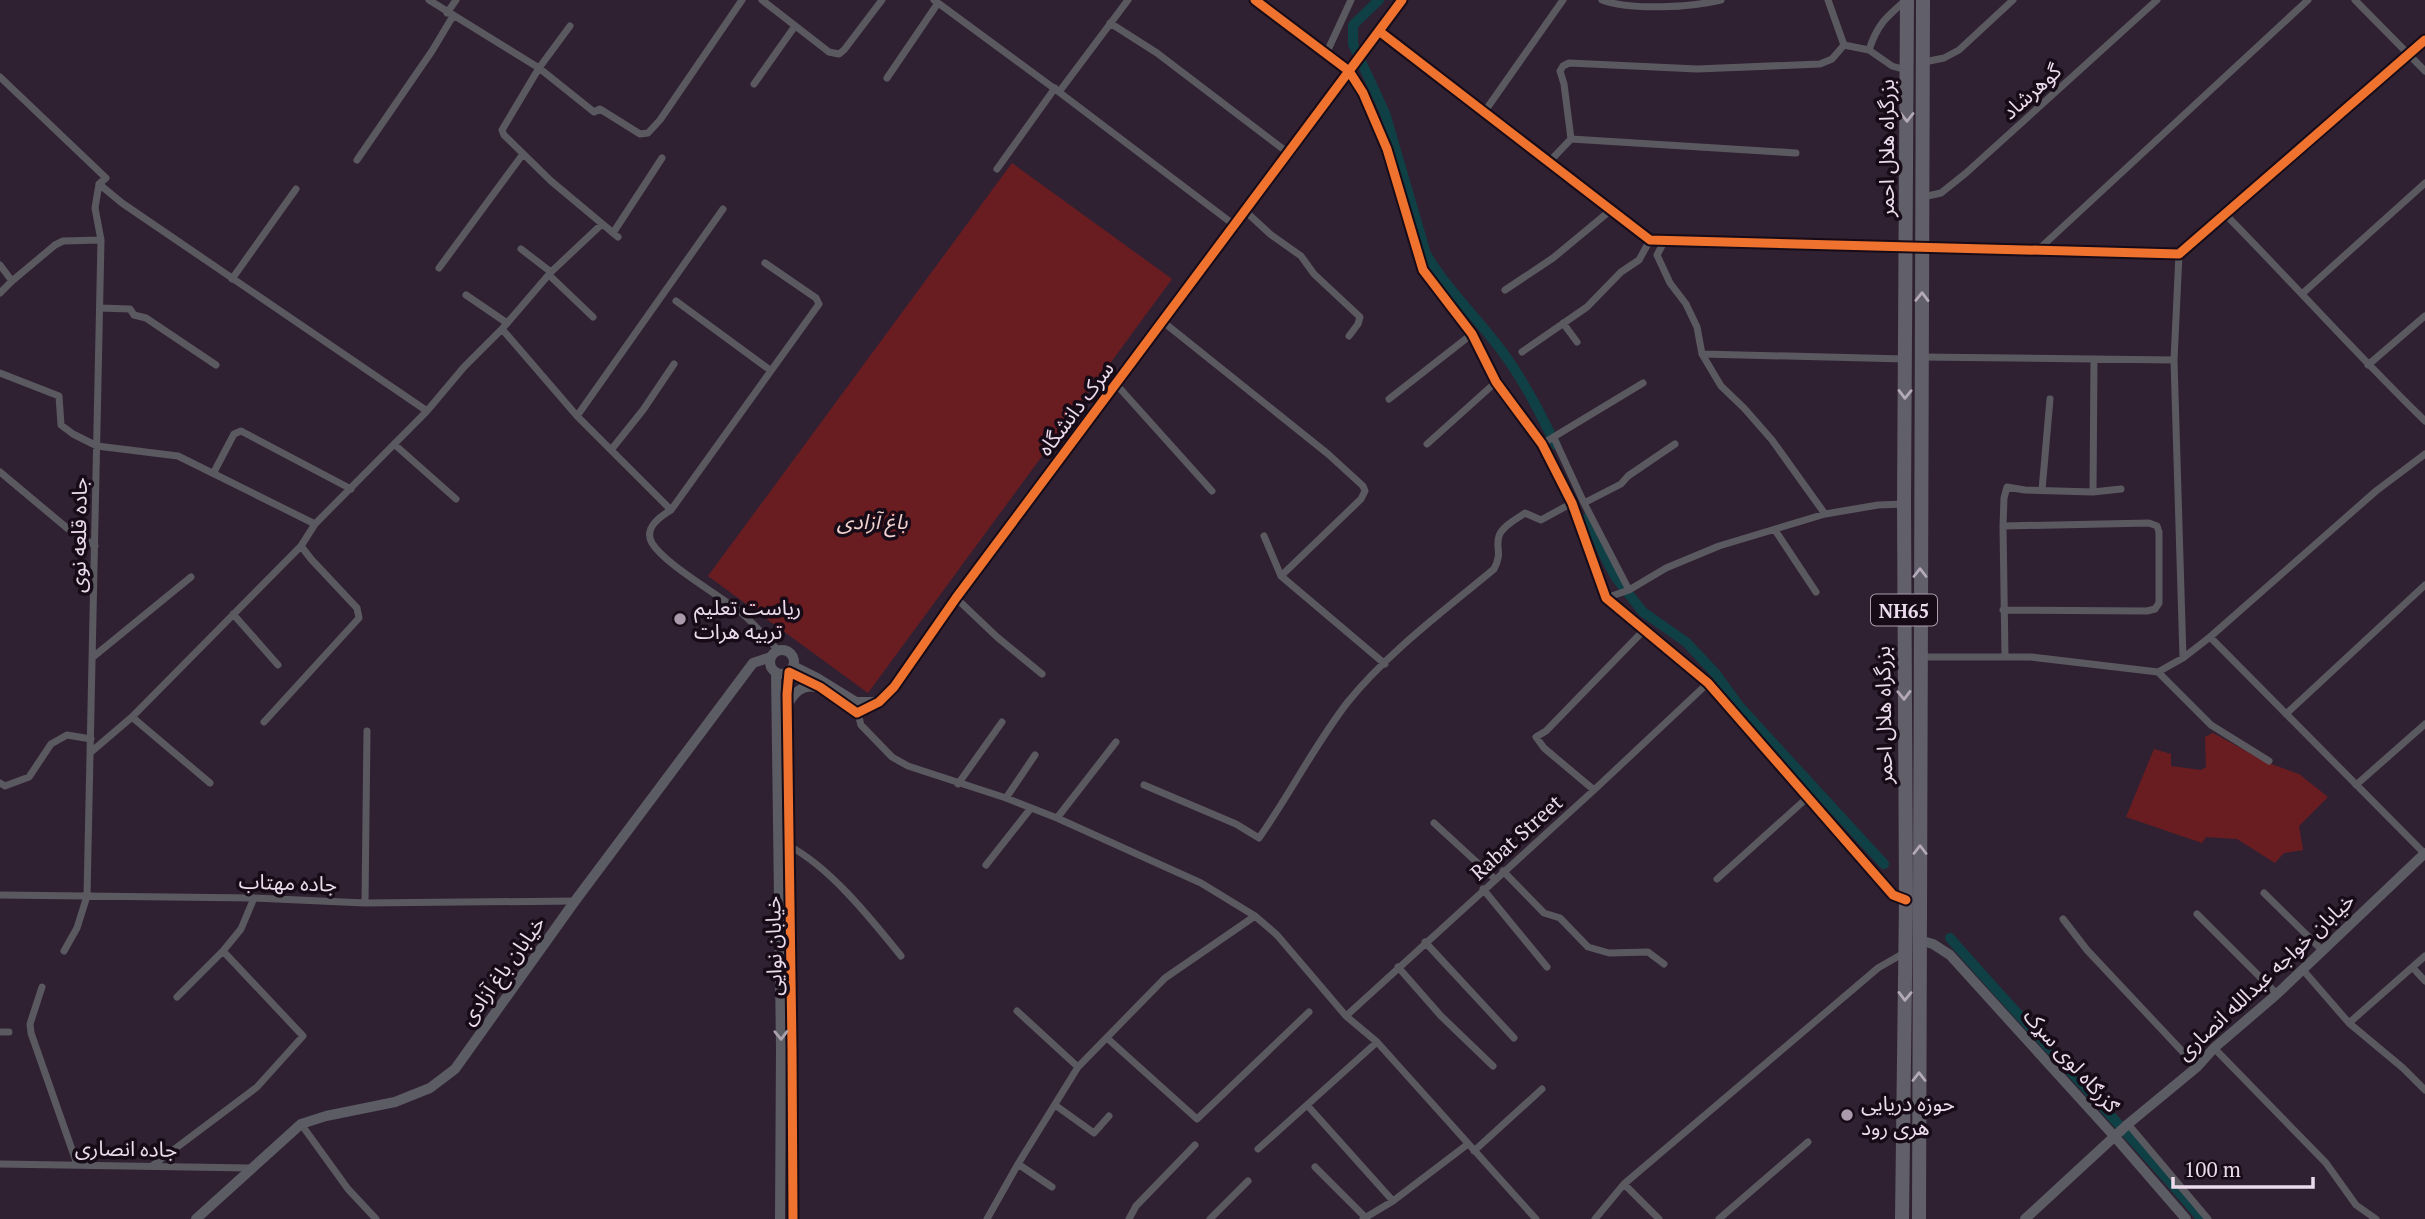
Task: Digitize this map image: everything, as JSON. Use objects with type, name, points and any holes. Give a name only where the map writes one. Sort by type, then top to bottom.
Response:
[{"type":"highway","name":"بزرگراه هلال احمر","points":[[1907,0],[1907,71],[1921,357],[1919,1219]]},
{"type":"highway","name":"بزرگراه هلال احمر","points":[[1902,1219],[1906,900],[1905,359],[1915,247],[1923,197],[1923,0]]},
{"type":"street","points":[[429,0],[539,68],[594,112],[600,109],[640,134],[648,133],[660,120],[742,0]]},
{"type":"street","points":[[357,160],[432,51],[456,0]]},
{"type":"street","points":[[762,0],[830,52],[839,54],[881,0]]},
{"type":"street","points":[[997,169],[1128,0]]},
{"type":"street","points":[[1255,0],[1352,67],[1380,130],[1423,270],[1472,334],[1496,382],[1542,444],[1572,503],[1606,598],[1708,682],[1893,895],[1906,900]]},
{"type":"street","points":[[1327,52],[1351,0]]},
{"type":"street","name":"سرک دانشگاه","points":[[856,707],[879,702],[894,687],[956,598],[1402,0]]},
{"type":"street","points":[[1485,111],[1563,0]]},
{"type":"street","points":[[1602,0],[1621,4],[1695,6],[1721,0]]},
{"type":"street","points":[[1828,0],[1844,45]]},
{"type":"street","points":[[1869,50],[1874,32],[1884,19],[1907,0]]},
{"type":"street","points":[[1924,62],[1944,58],[1959,50],[2013,0]]},
{"type":"street","name":"گوهرشاد","points":[[1923,197],[1941,193],[1966,173],[2157,0]]},
{"type":"street","points":[[2039,250],[2308,0]]},
{"type":"street","points":[[2355,0],[2425,71]]},
{"type":"street","points":[[887,78],[936,1],[1233,224]]},
{"type":"street","points":[[1110,23],[1157,53],[1287,152]]},
{"type":"street","points":[[570,26],[539,68],[502,130],[504,135],[551,181],[616,235],[662,158]]},
{"type":"street","points":[[754,84],[795,26]]},
{"type":"street","points":[[1379,30],[1650,240],[2179,254],[2425,40]]},
{"type":"street","points":[[1550,162],[1571,139],[1560,71],[1569,63],[1696,69],[1820,64],[1832,59],[1844,45]]},
{"type":"street","points":[[1844,45],[1869,50],[1892,66],[1907,71]]},
{"type":"street","points":[[0,77],[106,178],[99,184],[232,279],[427,411]]},
{"type":"street","points":[[1571,139],[1796,153]]},
{"type":"street","points":[[439,268],[523,153]]},
{"type":"street","points":[[2303,293],[2425,183]]},
{"type":"street","name":"جاده قلعه نوی","points":[[64,951],[77,928],[87,896],[101,240],[95,208],[99,184]]},
{"type":"street","points":[[232,279],[296,189]]},
{"type":"street","points":[[577,416],[723,209]]},
{"type":"street","points":[[1244,210],[1270,234],[1301,256],[1314,274],[1360,317],[1349,336]]},
{"type":"street","points":[[1505,290],[1553,258],[1611,210]]},
{"type":"street","points":[[2225,214],[2425,421]]},
{"type":"street","points":[[91,752],[132,717],[301,546],[315,524],[427,411],[550,274],[602,224]]},
{"type":"street","points":[[0,293],[55,245],[63,241],[101,240]]},
{"type":"street","points":[[1522,352],[1587,307],[1621,272],[1639,260],[1650,240]]},
{"type":"street","points":[[1665,240],[1657,255],[1670,283],[1686,304],[1697,327],[1702,354],[1721,386],[1772,440],[1825,514]]},
{"type":"street","points":[[521,249],[593,317]]},
{"type":"street","points":[[2179,254],[2174,360],[2183,658]]},
{"type":"street","points":[[765,262],[816,298],[819,304],[671,510],[659,517],[650,529],[652,542],[670,560],[745,617],[775,654]]},
{"type":"street","points":[[0,265],[12,281]]},
{"type":"street","points":[[466,295],[504,326],[577,416],[671,510]]},
{"type":"street","points":[[676,302],[770,370]]},
{"type":"street","points":[[100,308],[130,309],[216,365]]},
{"type":"street","points":[[2368,365],[2425,316]]},
{"type":"street","points":[[1162,321],[1328,454],[1363,486],[1365,491],[1361,499],[1281,576]]},
{"type":"street","points":[[1563,323],[1577,342]]},
{"type":"street","points":[[1389,399],[1472,334]]},
{"type":"street","points":[[1702,354],[1905,359]]},
{"type":"street","points":[[1921,357],[2174,360]]},
{"type":"street","points":[[2093,492],[2094,359]]},
{"type":"street","points":[[611,450],[674,365]]},
{"type":"street","points":[[0,373],[59,396],[61,425],[97,446],[178,456],[315,524]]},
{"type":"street","points":[[1427,444],[1496,382]]},
{"type":"street","points":[[1115,383],[1212,491]]},
{"type":"street","points":[[1542,444],[1643,383]]},
{"type":"street","points":[[2042,491],[2050,399]]},
{"type":"street","points":[[214,472],[234,434],[241,431],[351,489]]},
{"type":"street","points":[[1554,438],[1629,590]]},
{"type":"street","points":[[394,444],[456,499]]},
{"type":"street","points":[[1584,503],[1621,484],[1628,476],[1675,444]]},
{"type":"street","points":[[1904,657],[2031,657],[2158,672],[2183,658],[2210,637],[2367,499],[2425,454]]},
{"type":"street","points":[[0,471],[67,528],[95,546]]},
{"type":"street","points":[[2005,657],[2003,526],[2007,487],[2093,492],[2121,489]]},
{"type":"street","points":[[1144,785],[1236,824],[1259,838],[1320,740],[1350,701],[1385,664],[1493,569],[1500,558],[1498,537],[1503,530],[1525,513],[1541,520],[1572,503]]},
{"type":"street","points":[[1606,598],[1629,590],[1666,568],[1719,546],[1825,514],[1878,505],[1904,505]]},
{"type":"street","points":[[2003,526],[2149,523],[2157,526],[2160,532],[2159,603],[2155,609],[2003,610]]},
{"type":"street","points":[[1775,530],[1816,592]]},
{"type":"street","points":[[1264,536],[1281,576],[1385,664]]},
{"type":"street","points":[[264,722],[359,618],[357,608],[301,546]]},
{"type":"street","points":[[93,657],[191,577]]},
{"type":"street","points":[[2286,714],[2425,585]]},
{"type":"street","points":[[956,598],[1042,674]]},
{"type":"street","points":[[233,614],[278,665]]},
{"type":"street","points":[[1594,790],[1544,748],[1536,737],[1546,731],[1645,629]]},
{"type":"street","points":[[2210,637],[2425,854]]},
{"type":"street","points":[[775,654],[788,653],[793,661],[791,669]]},
{"type":"street","points":[[775,654],[771,666],[776,673],[791,669]]},
{"type":"street","name":"خیابان باغ آزادی","points":[[195,1219],[301,1124],[395,1102],[430,1088],[455,1069],[575,901],[754,663],[775,654]]},
{"type":"street","points":[[791,669],[856,707]]},
{"type":"street","points":[[791,669],[856,707],[861,725],[892,757],[908,766],[1057,818],[1201,883],[1255,916],[1277,935],[1346,1016],[1377,1042],[1536,1219]]},
{"type":"street","name":"خیابان نوایی","points":[[791,669],[787,707],[793,1219]]},
{"type":"street","points":[[2158,672],[2211,725],[2269,761]]},
{"type":"street","name":"خیابان نوایی","points":[[776,673],[781,1035],[780,1219]]},
{"type":"street","name":"Rabat Street","points":[[1346,1016],[1708,682]]},
{"type":"street","points":[[787,707],[794,694],[802,688],[820,687]]},
{"type":"street","points":[[132,717],[210,783]]},
{"type":"street","points":[[958,784],[1002,722]]},
{"type":"street","points":[[2356,785],[2425,724]]},
{"type":"street","points":[[365,903],[367,731]]},
{"type":"street","points":[[0,783],[5,786],[29,777],[51,744],[67,735],[91,739]]},
{"type":"street","points":[[1057,818],[1116,742]]},
{"type":"street","points":[[1006,798],[1035,755]]},
{"type":"street","points":[[1717,880],[1807,799]]},
{"type":"street","points":[[986,865],[1031,808]]},
{"type":"street","points":[[1434,823],[1495,878]]},
{"type":"street","points":[[789,845],[819,867],[872,920],[901,956]]},
{"type":"street","name":"خیابان خواجه عبدالله انصاری","points":[[2025,1219],[2277,994],[2425,854]]},
{"type":"street","points":[[1503,871],[1544,913],[1560,918],[1588,947],[1609,953],[1648,952],[1664,964]]},
{"type":"street","points":[[1483,889],[1547,967]]},
{"type":"street","points":[[2264,893],[2323,951]]},
{"type":"street","name":"جاده مهتاب","points":[[0,895],[254,898],[365,903],[575,901]]},
{"type":"street","points":[[177,997],[241,929],[254,898]]},
{"type":"street","points":[[2197,914],[2277,994]]},
{"type":"street","points":[[987,1219],[1078,1067],[1165,978],[1255,916]]},
{"type":"street","points":[[2063,919],[2087,950],[2197,1067]]},
{"type":"street","name":"ګزرګاه لوی سړک","points":[[1919,940],[1933,944],[1950,955],[2121,1131],[2186,1219]]},
{"type":"street","points":[[1425,942],[1514,1038]]},
{"type":"street","points":[[152,1166],[257,1087],[303,1036],[223,951]]},
{"type":"street","points":[[1595,1219],[1624,1184],[1878,968],[1905,952]]},
{"type":"street","points":[[2349,1023],[2425,956]]},
{"type":"street","points":[[1398,967],[1441,1016],[1493,1066]]},
{"type":"street","points":[[2413,968],[2425,981]]},
{"type":"street","points":[[2303,970],[2349,1023],[2425,1090]]},
{"type":"street","points":[[42,987],[30,1024],[31,1033],[77,1164]]},
{"type":"street","points":[[1017,1011],[1078,1067]]},
{"type":"street","points":[[1107,1038],[1196,1119],[1309,1012]]},
{"type":"street","points":[[0,1032],[9,1032]]},
{"type":"street","points":[[1258,1149],[1377,1042]]},
{"type":"street","points":[[2214,1048],[2326,1163],[2356,1205],[2376,1219]]},
{"type":"street","points":[[1315,1167],[1364,1218],[1471,1148],[1542,1089]]},
{"type":"street","points":[[1055,1105],[1094,1133],[1110,1116]]},
{"type":"street","points":[[1307,1105],[1393,1201]]},
{"type":"street","points":[[301,1124],[348,1189],[376,1219]]},
{"type":"street","points":[[2121,1131],[2208,1219]]},
{"type":"street","points":[[1719,1219],[1808,1142]]},
{"type":"street","points":[[1129,1219],[1136,1206],[1195,1145]]},
{"type":"street","name":"جاده انصاری","points":[[0,1164],[250,1168]]},
{"type":"street","points":[[1018,1164],[1052,1187]]},
{"type":"street","points":[[1210,1219],[1248,1181]]},
{"type":"street","points":[[1624,1184],[1659,1219]]},
{"type":"green space","name":"باغ آزادی","points":[[1012,163],[1172,279],[868,693],[708,576]]},
{"type":"green space","points":[[2213,733],[2268,763],[2299,774],[2328,797],[2299,826],[2303,850],[2284,853],[2275,863],[2237,839],[2206,837],[2202,843],[2126,817],[2154,749],[2171,754],[2171,766],[2201,770],[2206,767],[2205,737]]},
{"type":"waterway","points":[[1379,0],[1353,25],[1353,44],[1385,113],[1426,254],[1445,282],[1509,361],[1556,445]]},
{"type":"waterway","points":[[1588,517],[1616,578],[1643,612],[1686,642],[1716,674],[1739,706],[1884,864]]},
{"type":"waterway","points":[[1950,938],[2202,1219]]},
{"type":"cycle path","points":[[1255,0],[1349,71],[1363,93],[1387,149],[1423,270],[1472,334],[1496,382],[1542,444],[1572,503],[1606,598],[1708,683],[1893,895],[1906,900]]},
{"type":"cycle path","points":[[793,1219],[787,694],[789,672],[820,687],[857,713],[879,702],[894,687],[956,598],[1402,0]]},
{"type":"cycle path","points":[[1379,31],[1650,240],[2179,254],[2425,40]]},
{"type":"place","name":"ریاست تعلیم تربیه هرات","points":[[680,619]]},
{"type":"place","name":"حوزه دریایی هری رود","points":[[1847,1115]]}]
